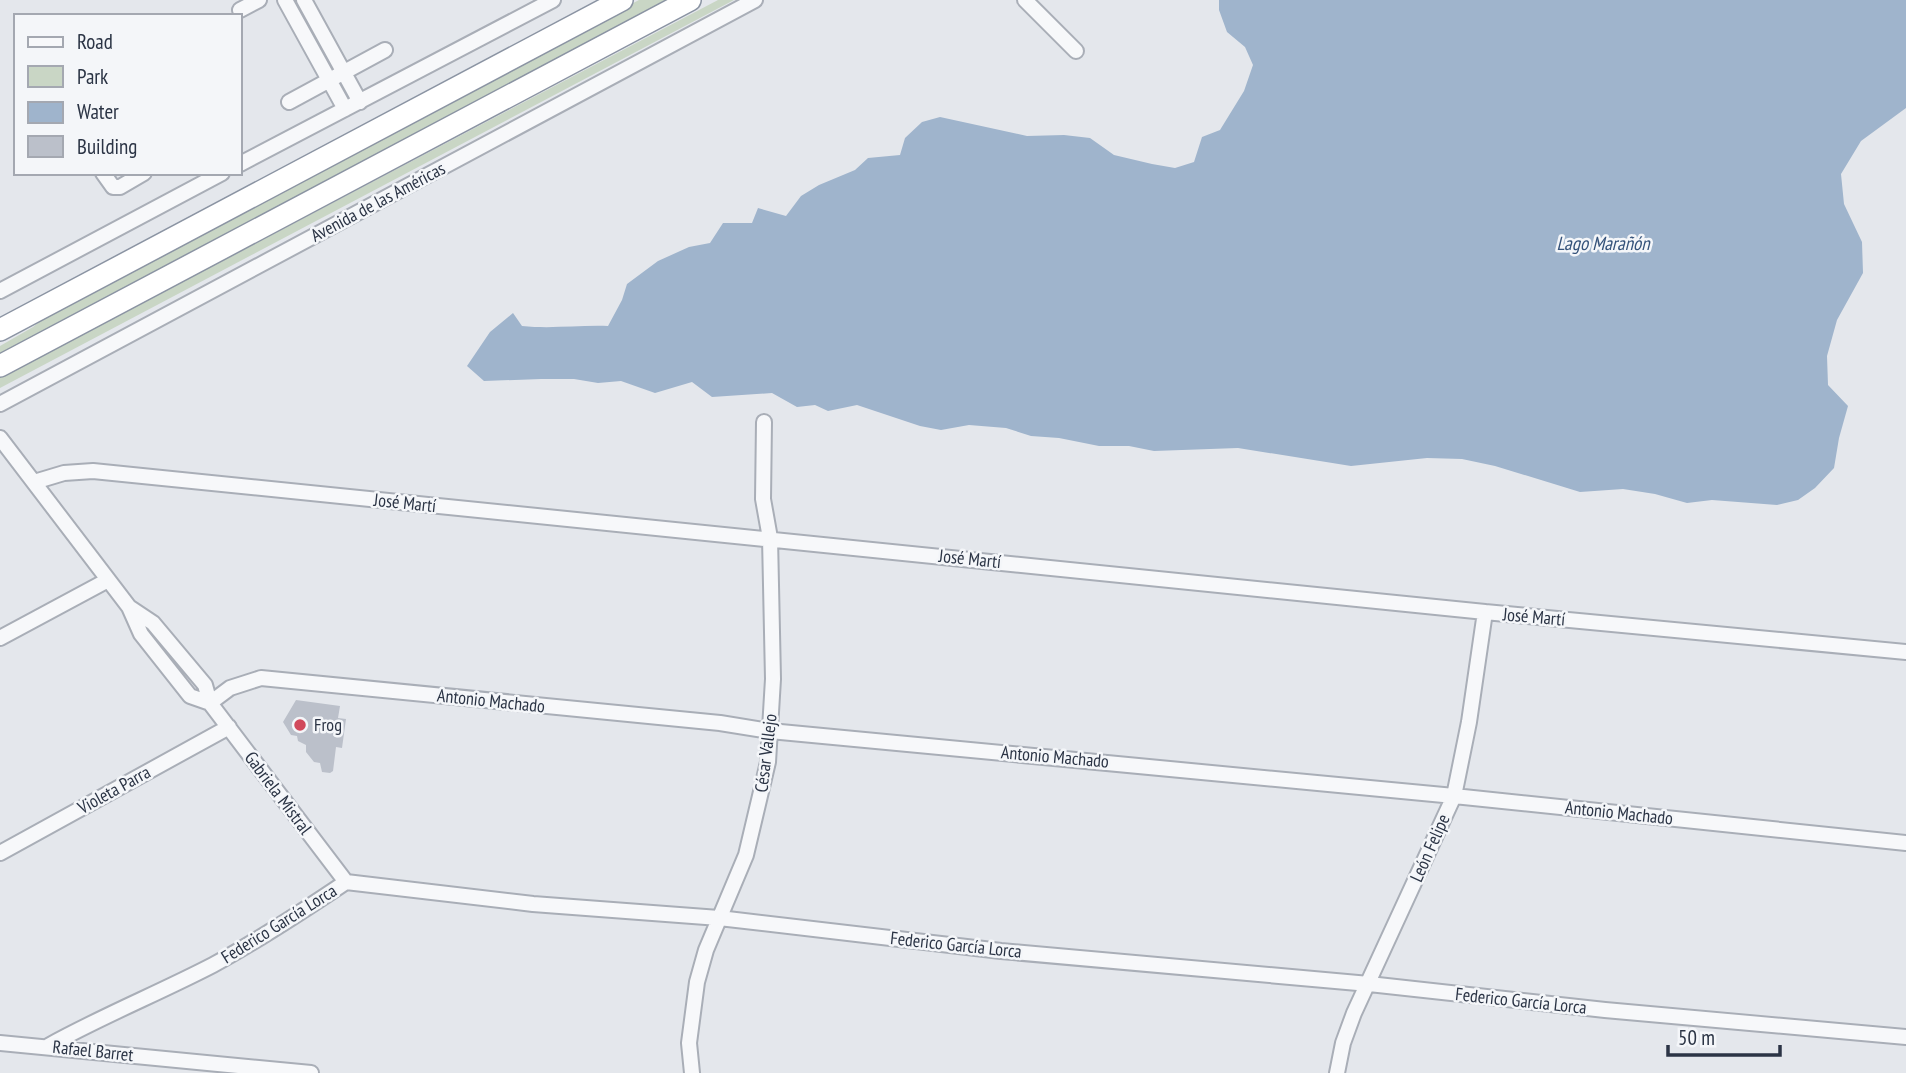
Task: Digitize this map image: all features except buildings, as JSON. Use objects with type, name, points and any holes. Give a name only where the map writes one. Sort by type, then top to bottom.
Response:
[{"type":"highway","points":[[0,330],[622,0]]},
{"type":"highway","name":"Avenida de las Américas","points":[[0,366],[690,0]]},
{"type":"street","points":[[240,10],[259,0]]},
{"type":"street","points":[[285,0],[345,109]]},
{"type":"street","points":[[304,0],[360,102]]},
{"type":"street","points":[[242,163],[553,0]]},
{"type":"street","name":"Avenida de las Américas","points":[[0,404],[755,0]]},
{"type":"street","points":[[1025,0],[1076,51]]},
{"type":"street","points":[[289,102],[385,50]]},
{"type":"street","points":[[104,175],[113,187],[120,187],[141,175]]},
{"type":"street","points":[[0,291],[196,179],[213,175]]},
{"type":"street","name":"César Vallejo","points":[[692,1073],[689,1044],[694,995],[706,950],[733,888],[754,826],[768,762],[773,679],[770,538],[763,499],[764,422]]},
{"type":"street","name":"Gabriela Mistral","points":[[0,438],[129,607],[141,634],[190,696],[210,703],[346,882]]},
{"type":"street","name":"José Martí","points":[[34,482],[64,473],[93,471],[1906,652]]},
{"type":"street","points":[[0,638],[108,580]]},
{"type":"street","name":"León Felipe","points":[[1337,1073],[1343,1043],[1454,796],[1469,722],[1485,612]]},
{"type":"street","name":"Antonio Machado","points":[[210,703],[230,688],[261,678],[1906,843]]},
{"type":"street","name":"Violeta Parra","points":[[0,853],[229,727]]},
{"type":"street","name":"Federico García Lorca","points":[[48,1046],[88,1024],[213,965],[283,924],[346,882],[533,904],[719,918],[1001,951],[1906,1037]]},
{"type":"street","points":[[88,1024],[84,1031],[84,1041],[90,1051]]},
{"type":"street","name":"Rafael Barret","points":[[0,1043],[312,1073]]},
{"type":"green space","points":[[639,0],[670,0],[64,319],[0,357],[0,346],[33,327],[59,306]]},
{"type":"green space","points":[[718,0],[734,0],[0,388],[0,378]]},
{"type":"water","name":"Lago Marañón","points":[[1219,0],[1906,0],[1906,108],[1861,141],[1841,174],[1844,204],[1862,242],[1863,273],[1837,320],[1827,356],[1828,385],[1848,406],[1834,468],[1815,488],[1798,500],[1777,505],[1712,500],[1687,503],[1623,489],[1580,492],[1495,466],[1462,459],[1427,458],[1351,466],[1238,448],[1154,451],[1129,446],[1099,446],[1031,436],[1006,428],[969,425],[941,430],[920,426],[857,405],[828,411],[815,405],[797,407],[772,393],[712,397],[692,382],[655,393],[621,381],[484,381],[467,366],[490,332],[513,313],[522,326],[608,326],[627,284],[658,261],[689,247],[710,243],[723,223],[752,223],[758,208],[786,216],[801,196],[819,185],[855,170],[868,158],[900,155],[905,138],[922,122],[940,117],[1027,136],[1064,135],[1090,138],[1114,155],[1175,168],[1194,162],[1202,137],[1220,130],[1244,91],[1253,65],[1245,47],[1227,32],[1219,10]]},
{"type":"place","name":"Frog","points":[[300,725]]}]
